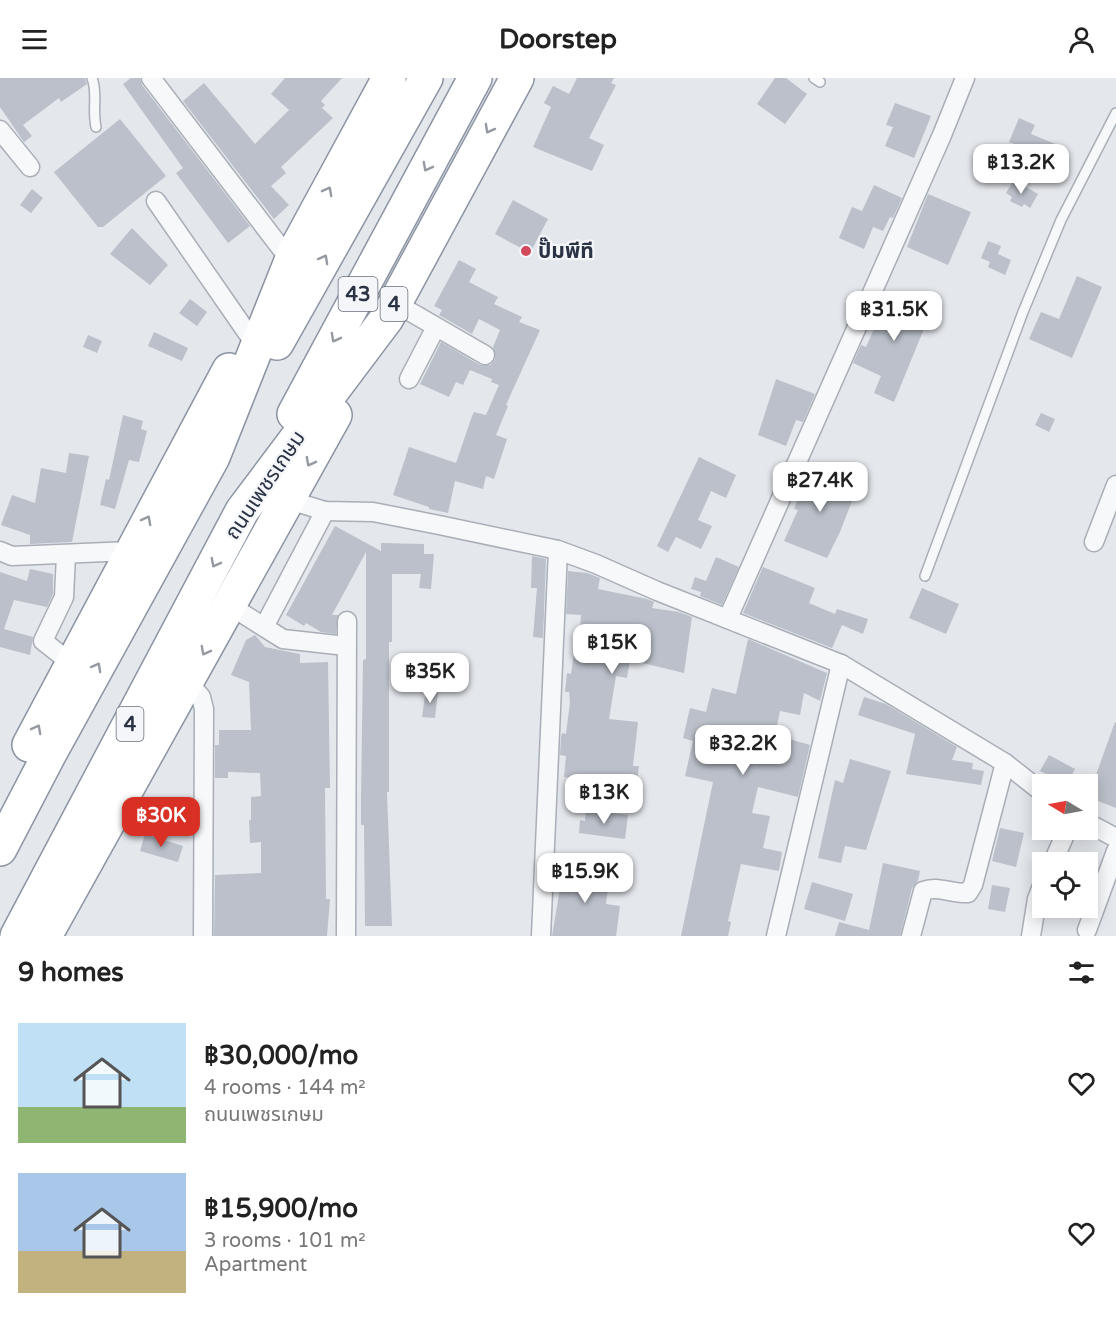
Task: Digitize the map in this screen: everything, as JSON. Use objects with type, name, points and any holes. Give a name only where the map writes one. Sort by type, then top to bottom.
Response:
[{"type":"highway","name":"43","points":[[213,457],[426,78]]},
{"type":"highway","name":"43","points":[[242,511],[475,78]]},
{"type":"highway","name":"ถนนเพชรเกษม","points":[[17,936],[242,511],[391,310],[517,78]]},
{"type":"highway","points":[[0,800],[130,551],[388,79]]},
{"type":"highway","points":[[0,849],[50,753],[213,457],[292,256]]},
{"type":"highway","points":[[44,936],[290,500],[391,310]]},
{"type":"highway","points":[[0,823],[50,753]]},
{"type":"highway","points":[[44,936],[115,753]]},
{"type":"street","points":[[151,78],[292,256]]},
{"type":"street","points":[[728,618],[942,135],[964,78]]},
{"type":"street","points":[[0,130],[30,167]]},
{"type":"street","points":[[156,201],[248,334]]},
{"type":"street","points":[[391,310],[436,327],[485,355]]},
{"type":"street","points":[[409,379],[436,327]]},
{"type":"street","points":[[1094,542],[1116,485]]},
{"type":"street","points":[[290,500],[325,511],[373,512],[558,550],[841,664],[1005,763],[1032,784]]},
{"type":"street","points":[[264,627],[325,511]]},
{"type":"street","points":[[541,936],[558,550]]},
{"type":"street","points":[[0,551],[12,556],[130,551]]},
{"type":"street","points":[[66,555],[64,597],[43,641],[71,663]]},
{"type":"street","points":[[229,605],[283,639],[346,646]]},
{"type":"street","points":[[346,936],[347,621]]},
{"type":"street","points":[[776,936],[841,664]]},
{"type":"street","points":[[188,682],[201,697],[204,710],[203,936]]},
{"type":"street","points":[[911,936],[923,891],[934,887],[956,894],[968,893],[973,885],[1005,763]]},
{"type":"street","points":[[1098,828],[1116,838]]},
{"type":"street","points":[[1087,930],[1116,850]]},
{"type":"street","points":[[1031,936],[1034,918]]},
{"type":"lane","points":[[92,78],[95,91],[93,112],[96,126]]},
{"type":"lane","points":[[925,576],[1053,240],[1116,113]]},
{"type":"building","points":[[0,78],[85,78],[87,84],[61,102],[59,98],[23,125],[32,136],[24,142],[0,107]]},
{"type":"building","points":[[131,78],[140,78],[142,85],[250,226],[228,243],[176,173],[183,168],[123,84]]},
{"type":"building","points":[[285,78],[342,78],[321,101],[325,105],[322,108],[333,118],[281,167],[286,173],[271,186],[289,205],[274,219],[183,101],[204,83],[255,144],[289,110],[271,94]]},
{"type":"building","points":[[577,78],[614,78],[611,83],[616,85],[589,138],[604,145],[592,171],[533,147],[551,107],[544,103],[553,86],[569,94]]},
{"type":"building","points":[[775,78],[786,78],[807,94],[785,124],[757,104]]},
{"type":"building","points":[[895,103],[931,116],[914,158],[885,146],[893,127],[886,125]]},
{"type":"building","points":[[1019,118],[1035,125],[1031,134],[1065,148],[1060,161],[1009,142]]},
{"type":"building","points":[[120,119],[166,176],[103,227],[98,227],[54,172]]},
{"type":"building","points":[[1014,180],[1038,194],[1030,208],[1010,201],[1012,197],[1006,193]]},
{"type":"building","points":[[874,185],[902,198],[893,218],[890,217],[883,231],[873,227],[864,249],[839,238],[852,207],[862,211]]},
{"type":"building","points":[[32,189],[43,198],[31,213],[20,205]]},
{"type":"building","points":[[928,194],[971,212],[948,265],[907,247]]},
{"type":"building","points":[[513,200],[548,219],[530,253],[495,234]]},
{"type":"building","points":[[132,228],[168,265],[150,285],[110,254]]},
{"type":"building","points":[[988,241],[1001,246],[998,254],[1011,260],[1005,275],[988,267],[990,262],[981,258]]},
{"type":"building","points":[[459,260],[476,269],[469,282],[498,297],[494,304],[522,317],[519,322],[540,330],[506,405],[508,406],[496,435],[507,439],[494,479],[486,476],[483,489],[455,481],[448,513],[429,509],[429,507],[393,495],[409,447],[456,463],[474,412],[486,415],[499,385],[491,382],[492,379],[470,370],[463,385],[456,382],[449,397],[420,384],[441,342],[480,365],[490,365],[495,360],[493,347],[500,330],[479,319],[472,334],[439,315],[442,310],[434,306]]},
{"type":"building","points":[[1077,276],[1102,287],[1072,358],[1029,339],[1041,312],[1059,319]]},
{"type":"building","points":[[891,291],[906,298],[909,292],[929,301],[922,317],[928,319],[894,402],[874,393],[881,376],[853,363],[861,345],[866,347]]},
{"type":"building","points":[[190,299],[207,312],[197,326],[179,313]]},
{"type":"building","points":[[154,332],[188,348],[182,361],[148,346]]},
{"type":"building","points":[[88,335],[102,341],[97,353],[83,347]]},
{"type":"building","points":[[776,379],[815,394],[803,422],[796,420],[786,446],[758,435]]},
{"type":"building","points":[[1041,413],[1055,419],[1049,432],[1035,425]]},
{"type":"building","points":[[123,415],[143,421],[141,429],[147,431],[139,462],[129,460],[115,509],[100,505],[106,479],[109,480]]},
{"type":"building","points":[[69,453],[89,456],[72,542],[30,544],[30,535],[1,525],[12,495],[35,503],[41,468],[66,473]]},
{"type":"building","points":[[699,457],[736,475],[726,498],[711,491],[698,520],[712,526],[701,549],[676,537],[668,552],[657,546]]},
{"type":"building","points":[[814,470],[857,488],[827,558],[784,541],[798,510],[794,509],[798,499],[795,497],[803,478],[810,481]]},
{"type":"building","points":[[335,526],[381,551],[381,543],[424,544],[424,554],[434,554],[431,589],[419,588],[421,574],[392,574],[392,642],[389,642],[389,792],[387,792],[392,926],[365,926],[364,825],[361,825],[361,799],[363,660],[366,659],[366,552],[332,615],[338,615],[336,634],[321,632],[306,623],[304,626],[286,615]]},
{"type":"building","points":[[532,556],[546,559],[543,638],[533,637],[537,588],[531,588]]},
{"type":"building","points":[[716,557],[739,567],[722,605],[700,596],[701,592],[691,589],[695,577],[706,581]]},
{"type":"building","points":[[763,567],[815,588],[809,603],[835,614],[837,609],[868,619],[863,634],[842,625],[832,648],[743,613]]},
{"type":"building","points":[[30,569],[53,574],[53,594],[47,607],[14,600],[4,629],[33,637],[30,655],[0,647],[0,572],[27,581]]},
{"type":"building","points":[[568,571],[587,573],[600,578],[598,589],[647,599],[654,602],[652,608],[679,612],[692,617],[684,673],[630,660],[627,678],[616,676],[609,719],[638,722],[633,766],[639,766],[636,788],[564,777],[566,756],[560,755],[561,738],[562,733],[566,734],[570,702],[569,692],[565,692],[567,673],[571,674],[576,639],[579,640],[581,615],[566,614]]},
{"type":"building","points":[[922,588],[959,604],[946,634],[909,618]]},
{"type":"building","points":[[255,635],[265,647],[300,654],[300,663],[328,662],[330,788],[325,788],[326,899],[330,899],[327,936],[214,936],[215,875],[261,873],[261,842],[250,843],[249,820],[251,820],[251,797],[261,796],[260,773],[228,772],[228,778],[215,778],[215,745],[219,745],[219,730],[251,730],[249,682],[231,675],[246,640]]},
{"type":"building","points":[[748,639],[827,673],[820,701],[804,693],[800,715],[780,711],[775,735],[810,745],[798,797],[758,787],[752,813],[770,816],[763,848],[782,852],[779,871],[741,864],[728,921],[731,922],[728,936],[681,936],[713,782],[685,776],[693,741],[683,738],[690,708],[706,712],[712,688],[736,694]]},
{"type":"building","points":[[426,689],[438,691],[435,718],[422,717]]},
{"type":"building","points":[[864,697],[886,704],[957,747],[952,760],[973,763],[972,769],[984,771],[981,785],[906,774],[915,734],[858,715]]},
{"type":"building","points":[[1115,722],[1116,808],[1098,801],[1096,774]]},
{"type":"building","points":[[1049,755],[1075,769],[1072,774],[1046,774],[1040,771]]},
{"type":"building","points":[[850,759],[891,771],[866,850],[845,846],[841,863],[818,858],[835,780],[843,783]]},
{"type":"building","points":[[586,810],[628,815],[625,839],[579,833],[580,820],[585,821]]},
{"type":"building","points":[[1000,828],[1024,833],[1016,867],[992,861]]},
{"type":"building","points":[[145,834],[183,846],[178,862],[140,851]]},
{"type":"building","points":[[883,863],[920,871],[918,881],[912,888],[900,936],[835,936],[839,922],[869,930]]},
{"type":"building","points":[[564,865],[610,870],[606,904],[620,906],[616,936],[552,936]]},
{"type":"building","points":[[812,882],[853,894],[845,921],[804,909]]},
{"type":"building","points":[[992,885],[1010,888],[1005,912],[988,909]]},
{"type":"place","name":"ปั๊มพีที","points":[[526,251]]}]
